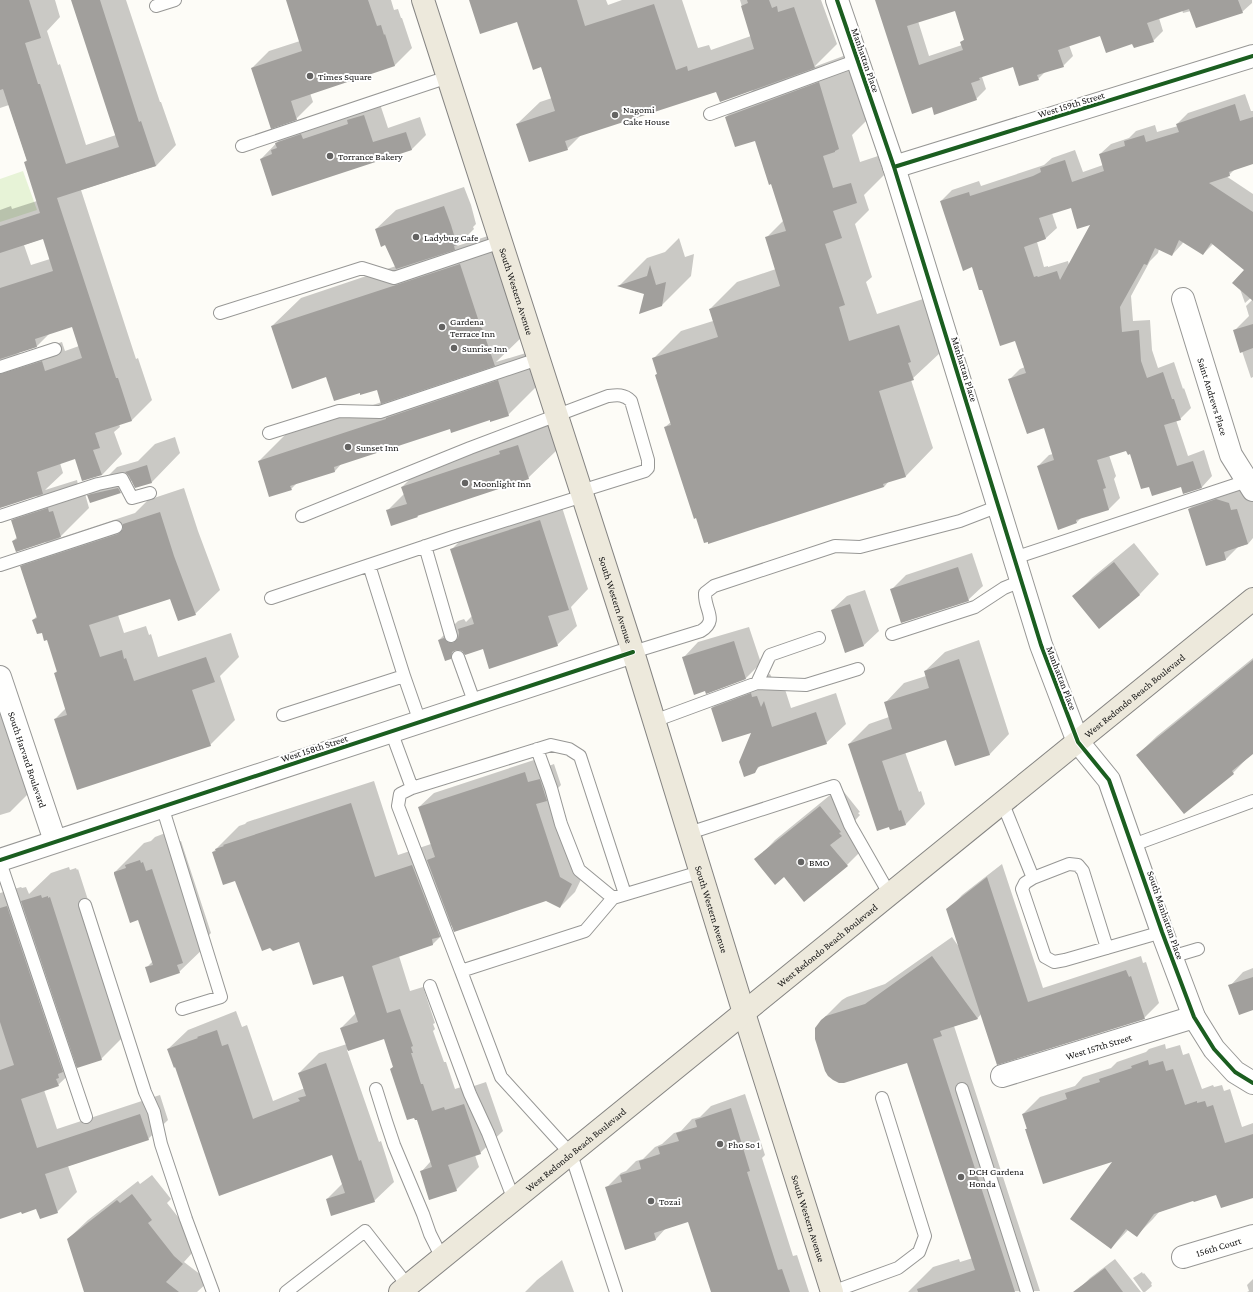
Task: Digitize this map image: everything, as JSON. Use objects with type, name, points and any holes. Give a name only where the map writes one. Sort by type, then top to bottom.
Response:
[{"type":"main road","name":"South Western Avenue","points":[[423,0],[633,652],[700,872],[832,1292]]},
{"type":"main road","name":"West Redondo Beach Boulevard","points":[[404,1289],[1253,599]]},
{"type":"street","name":"Manhattan Place","points":[[837,0],[894,167],[1041,645],[1078,742]]},
{"type":"street","name":"West 159th Street","points":[[894,167],[1253,56]]},
{"type":"street","name":"Saint Andrews Place","points":[[1183,299],[1231,455],[1250,486]]},
{"type":"street","name":"West 158th Street","points":[[0,861],[55,841],[633,652]]},
{"type":"street","name":"South Harvard Boulevard","points":[[0,677],[55,841]]},
{"type":"street","name":"South Manhattan Place","points":[[1078,742],[1109,780],[1133,845],[1162,932],[1194,1017],[1214,1049],[1235,1072],[1253,1083]]},
{"type":"street","name":"West 157th Street","points":[[1002,1076],[1194,1017]]},
{"type":"street","name":"156th Court","points":[[1183,1257],[1253,1236]]},
{"type":"lane","points":[[156,6],[175,0]]},
{"type":"lane","points":[[710,114],[858,60]]},
{"type":"lane","points":[[242,146],[448,77]]},
{"type":"lane","points":[[220,313],[362,268],[394,278],[501,242]]},
{"type":"lane","points":[[0,368],[55,349]]},
{"type":"lane","points":[[269,433],[339,411],[380,412],[538,359]]},
{"type":"lane","points":[[271,598],[582,493],[645,470],[648,468],[648,460],[631,401],[627,397],[620,395],[608,396],[463,451],[302,516]]},
{"type":"lane","points":[[0,516],[98,484],[122,479],[132,498],[150,492]]},
{"type":"lane","points":[[1014,558],[1250,486]]},
{"type":"lane","points":[[633,652],[701,631],[708,627],[710,619],[704,599],[705,593],[714,586],[835,546],[860,546],[960,521],[999,506]]},
{"type":"lane","points":[[0,565],[116,527]]},
{"type":"lane","points":[[425,546],[451,636]]},
{"type":"lane","points":[[369,565],[420,722]]},
{"type":"lane","points":[[892,634],[975,607],[1004,588],[1021,581]]},
{"type":"lane","points":[[757,683],[770,655],[819,638]]},
{"type":"lane","points":[[458,657],[476,704]]},
{"type":"lane","points":[[654,721],[757,683],[806,685],[858,669]]},
{"type":"lane","points":[[283,715],[404,676]]},
{"type":"lane","points":[[391,731],[412,788]]},
{"type":"lane","points":[[616,1292],[571,1154],[501,1077],[398,806],[400,794],[412,788],[551,745],[570,749],[580,756],[625,894]]},
{"type":"lane","points":[[537,749],[551,788],[561,824],[579,870],[613,898]]},
{"type":"lane","points":[[688,833],[834,786],[850,825],[890,895]]},
{"type":"lane","points":[[1133,845],[1253,801]]},
{"type":"lane","points":[[1002,804],[1033,878]]},
{"type":"lane","points":[[162,806],[221,997],[182,1009]]},
{"type":"lane","points":[[0,861],[86,1117]]},
{"type":"lane","points":[[1107,948],[1083,871],[1078,865],[1068,864],[1024,883],[1022,889],[1045,957],[1054,962],[1065,960],[1107,948],[1162,932]]},
{"type":"lane","points":[[461,971],[585,930],[613,898],[700,872]]},
{"type":"lane","points":[[85,905],[145,1092],[154,1112],[162,1144],[186,1219],[213,1292]]},
{"type":"lane","points":[[1171,957],[1198,949]]},
{"type":"lane","points":[[430,986],[470,1094],[488,1133],[514,1200]]},
{"type":"lane","points":[[376,1089],[394,1144],[430,1234],[442,1258]]},
{"type":"lane","points":[[962,1089],[1027,1292]]},
{"type":"lane","points":[[832,1292],[898,1268],[919,1252],[925,1236],[882,1098]]},
{"type":"lane","points":[[286,1292],[365,1231],[404,1289]]},
{"type":"green space","points":[[23,171],[37,210],[0,222],[0,179]]},
{"type":"building","points":[[0,0],[29,0],[41,38],[25,43],[66,164],[119,147],[71,0],[100,0],[139,122],[141,121],[156,166],[57,198],[116,378],[118,378],[132,421],[95,433],[100,448],[93,450],[102,475],[82,481],[75,459],[37,472],[43,494],[0,508],[0,374],[42,361],[45,371],[82,358],[72,327],[35,339],[37,347],[0,359],[0,288],[53,271],[43,239],[0,253],[0,226],[40,213],[24,162],[27,161],[3,89],[0,90]]},
{"type":"building","name":"Times Square","points":[[286,0],[368,0],[377,26],[381,25],[384,35],[385,34],[395,66],[291,101],[297,120],[271,129],[251,68],[302,51]]},
{"type":"building","points":[[469,0],[577,0],[585,26],[654,4],[676,70],[687,66],[688,71],[754,49],[741,6],[748,3],[747,0],[769,0],[772,8],[777,6],[778,12],[794,7],[815,68],[720,102],[716,92],[565,141],[568,150],[529,162],[516,124],[555,111],[541,67],[533,70],[517,22],[480,34]]},
{"type":"building","points":[[875,0],[1238,0],[1243,13],[1196,28],[1189,9],[1147,23],[1154,42],[1134,48],[1132,44],[1106,53],[1100,36],[1058,50],[1064,67],[1037,75],[1039,80],[1019,86],[1013,67],[979,78],[980,80],[971,83],[977,100],[934,115],[932,107],[912,114]],"holes":[[[955,11],[964,40],[960,42],[963,50],[919,65],[907,26]]]},
{"type":"building","points":[[819,82],[839,149],[823,156],[833,188],[851,183],[857,203],[833,211],[842,238],[825,244],[845,305],[839,307],[849,341],[899,325],[911,362],[908,363],[914,380],[879,391],[906,477],[883,484],[884,487],[708,544],[708,542],[704,543],[696,518],[694,519],[664,427],[671,425],[655,375],[657,374],[652,358],[718,337],[709,309],[780,286],[765,237],[786,231],[771,184],[769,185],[755,141],[735,147],[725,117]]},
{"type":"building","points":[[1235,104],[1240,121],[1253,117],[1253,164],[1229,172],[1230,176],[1209,183],[1253,212],[1253,301],[1232,283],[1244,270],[1211,243],[1203,255],[1179,240],[1172,256],[1155,248],[1147,265],[1144,264],[1120,307],[1122,332],[1139,330],[1141,361],[1147,378],[1163,372],[1172,399],[1174,399],[1181,420],[1164,425],[1177,466],[1193,461],[1202,488],[1183,494],[1181,487],[1152,496],[1149,487],[1141,489],[1130,454],[1128,455],[1126,451],[1097,460],[1106,488],[1103,489],[1109,510],[1076,520],[1077,523],[1058,530],[1037,466],[1054,460],[1044,428],[1027,434],[1008,379],[1026,373],[1015,341],[1000,346],[982,290],[979,290],[972,267],[963,271],[940,201],[969,192],[970,196],[1033,176],[1041,172],[1040,168],[1065,160],[1072,182],[1104,171],[1099,154],[1125,146],[1124,141],[1144,135],[1146,142],[1179,132],[1176,124]],"holes":[[[1071,208],[1077,229],[1090,225],[1060,280],[1057,271],[1034,277],[1024,247],[1046,239],[1039,218]]]},
{"type":"building","name":"Torrance Bakery","points":[[364,115],[373,142],[406,132],[412,150],[272,196],[260,159],[272,154],[271,150],[277,148],[275,143],[301,134],[303,139],[348,124],[347,120]]},
{"type":"building","name":"Ladybug Cafe","points":[[444,206],[457,245],[454,246],[455,250],[396,269],[385,245],[381,247],[375,229]]},
{"type":"building","points":[[460,264],[495,366],[381,404],[377,390],[360,395],[360,393],[334,401],[326,377],[292,389],[271,326]]},
{"type":"building","points":[[650,265],[656,285],[666,282],[662,306],[639,314],[644,294],[617,286],[647,276]]},
{"type":"building","points":[[1253,324],[1253,348],[1240,353],[1233,330]]},
{"type":"building","name":"Sunset Inn","points":[[498,380],[509,416],[490,422],[490,420],[451,433],[450,429],[334,467],[335,472],[290,486],[292,490],[269,497],[258,461]]},
{"type":"building","name":"Moonlight Inn","points":[[518,445],[529,479],[391,526],[386,510],[407,504],[401,487],[500,454],[499,451]]},
{"type":"building","points":[[147,465],[152,483],[135,488],[129,476],[125,472]]},
{"type":"building","points":[[118,488],[121,493],[90,503],[87,495]]},
{"type":"building","points":[[1216,499],[1229,503],[1231,510],[1237,509],[1248,544],[1224,552],[1226,560],[1206,566],[1188,509]]},
{"type":"building","points":[[48,508],[49,512],[53,511],[61,537],[16,552],[12,541],[17,539],[11,520]]},
{"type":"building","points":[[160,512],[174,556],[196,615],[178,621],[170,599],[89,625],[100,657],[122,650],[124,659],[126,658],[134,681],[206,657],[215,682],[192,690],[211,746],[77,790],[54,719],[67,715],[54,673],[57,672],[47,640],[44,641],[42,633],[37,634],[32,620],[37,618],[20,566],[118,534],[123,529],[123,524]]},
{"type":"building","points":[[540,520],[569,610],[548,616],[558,646],[489,669],[483,649],[465,655],[462,651],[456,650],[452,652],[451,659],[445,661],[438,640],[444,638],[449,643],[453,643],[458,638],[458,629],[474,624],[450,549]]},
{"type":"building","points":[[1114,562],[1140,595],[1099,629],[1072,596]]},
{"type":"building","points":[[958,567],[969,601],[901,623],[890,589]]},
{"type":"building","points":[[850,604],[864,646],[845,653],[831,610]]},
{"type":"building","points":[[734,641],[746,679],[706,694],[705,691],[694,695],[682,657]]},
{"type":"building","points":[[959,659],[990,755],[955,766],[946,740],[882,761],[899,811],[901,810],[906,825],[890,830],[889,827],[877,831],[848,744],[892,729],[884,702],[929,688],[924,671]]},
{"type":"building","points":[[1253,660],[1253,754],[1232,771],[1234,774],[1184,814],[1136,755]]},
{"type":"building","points":[[751,693],[752,697],[757,696],[761,707],[764,701],[772,727],[816,712],[827,744],[758,767],[755,773],[744,777],[739,762],[751,733],[722,742],[711,708]]},
{"type":"building","points":[[525,772],[528,782],[540,779],[547,801],[536,804],[560,877],[572,884],[560,908],[546,901],[454,932],[427,860],[435,857],[418,807]]},
{"type":"building","points":[[351,803],[375,877],[412,865],[440,937],[432,939],[433,945],[372,966],[387,1013],[400,1009],[413,1046],[411,1047],[413,1053],[411,1053],[432,1111],[444,1107],[445,1110],[464,1104],[481,1154],[448,1165],[457,1191],[429,1200],[420,1171],[432,1167],[417,1120],[414,1118],[407,1120],[390,1069],[393,1067],[384,1039],[348,1051],[340,1028],[358,1022],[343,976],[313,985],[299,942],[273,951],[270,948],[262,951],[235,881],[223,885],[212,852],[216,851],[215,849],[224,846],[223,845]]},
{"type":"building","points":[[820,806],[841,832],[839,833],[842,836],[830,845],[848,866],[804,902],[784,877],[775,885],[754,859]]},
{"type":"building","points":[[140,860],[141,863],[143,862],[146,871],[152,869],[183,963],[177,965],[180,973],[150,983],[145,967],[153,965],[138,920],[130,923],[114,874],[114,872],[126,868],[125,865]]},
{"type":"building","points":[[987,877],[1028,1002],[1126,970],[1129,977],[1131,976],[1145,1019],[997,1065],[946,909]]},
{"type":"building","points":[[41,895],[42,898],[48,896],[48,898],[50,897],[102,1060],[77,1068],[21,901]]},
{"type":"building","points":[[7,906],[63,1072],[58,1074],[59,1078],[56,1079],[59,1086],[21,1099],[37,1148],[140,1114],[149,1140],[45,1174],[58,1213],[40,1219],[36,1209],[0,1219],[0,1070],[14,1065],[0,1022],[0,908]]},
{"type":"building","name":"DCH Gardena Honda","points":[[932,956],[978,1019],[940,1031],[942,1036],[933,1039],[1015,1292],[918,1292],[917,1289],[975,1270],[907,1063],[844,1083],[839,1083],[828,1076],[825,1071],[815,1039],[815,1028],[826,1016],[865,1004]]},
{"type":"building","points":[[1253,977],[1253,1010],[1239,1015],[1228,985]]},
{"type":"building","points":[[217,1030],[222,1046],[228,1044],[253,1119],[300,1101],[298,1098],[306,1096],[298,1073],[326,1063],[359,1161],[361,1160],[375,1202],[331,1216],[326,1199],[345,1193],[332,1155],[219,1196],[175,1067],[174,1068],[167,1049]]},
{"type":"building","points":[[1148,1060],[1149,1065],[1163,1061],[1166,1071],[1173,1069],[1185,1105],[1197,1101],[1197,1103],[1205,1101],[1207,1107],[1213,1105],[1225,1143],[1253,1134],[1253,1198],[1221,1208],[1216,1195],[1154,1214],[1137,1237],[1126,1229],[1111,1249],[1070,1219],[1112,1162],[1043,1184],[1025,1129],[1027,1129],[1022,1114],[1067,1099],[1065,1093],[1100,1082],[1099,1079],[1132,1068],[1131,1066]]},
{"type":"building","name":"Tozai","points":[[731,1108],[750,1171],[747,1172],[778,1270],[782,1269],[790,1292],[711,1292],[688,1222],[654,1233],[656,1240],[625,1250],[605,1187],[622,1182],[620,1175],[641,1169],[639,1161],[660,1154],[658,1147],[679,1141],[676,1133],[697,1127],[695,1120]]},
{"type":"building","points":[[132,1194],[152,1220],[148,1223],[174,1256],[183,1264],[166,1282],[179,1292],[84,1292],[67,1239],[117,1200],[120,1203]]},
{"type":"building","points":[[1105,1268],[1123,1292],[1073,1292]]},
{"type":"cycle path","points":[[837,0],[894,167],[1041,645],[1078,742],[1109,780],[1162,932],[1194,1017],[1214,1049],[1235,1072],[1253,1083]]},
{"type":"cycle path","points":[[894,167],[1253,56]]},
{"type":"cycle path","points":[[0,860],[633,652]]},
{"type":"place","name":"Times Square","points":[[310,76]]},
{"type":"place","name":"Nagomi Cake House","points":[[615,115]]},
{"type":"place","name":"Torrance Bakery","points":[[330,156]]},
{"type":"place","name":"Ladybug Cafe","points":[[416,237]]},
{"type":"place","name":"Gardena Terrace Inn","points":[[442,327]]},
{"type":"place","name":"Sunrise Inn","points":[[454,348]]},
{"type":"place","name":"Sunset Inn","points":[[348,447]]},
{"type":"place","name":"Moonlight Inn","points":[[465,483]]},
{"type":"place","name":"BMO","points":[[801,862]]},
{"type":"place","name":"Pho So 1","points":[[720,1144]]},
{"type":"place","name":"DCH Gardena Honda","points":[[961,1177]]},
{"type":"place","name":"Tozai","points":[[651,1201]]}]
